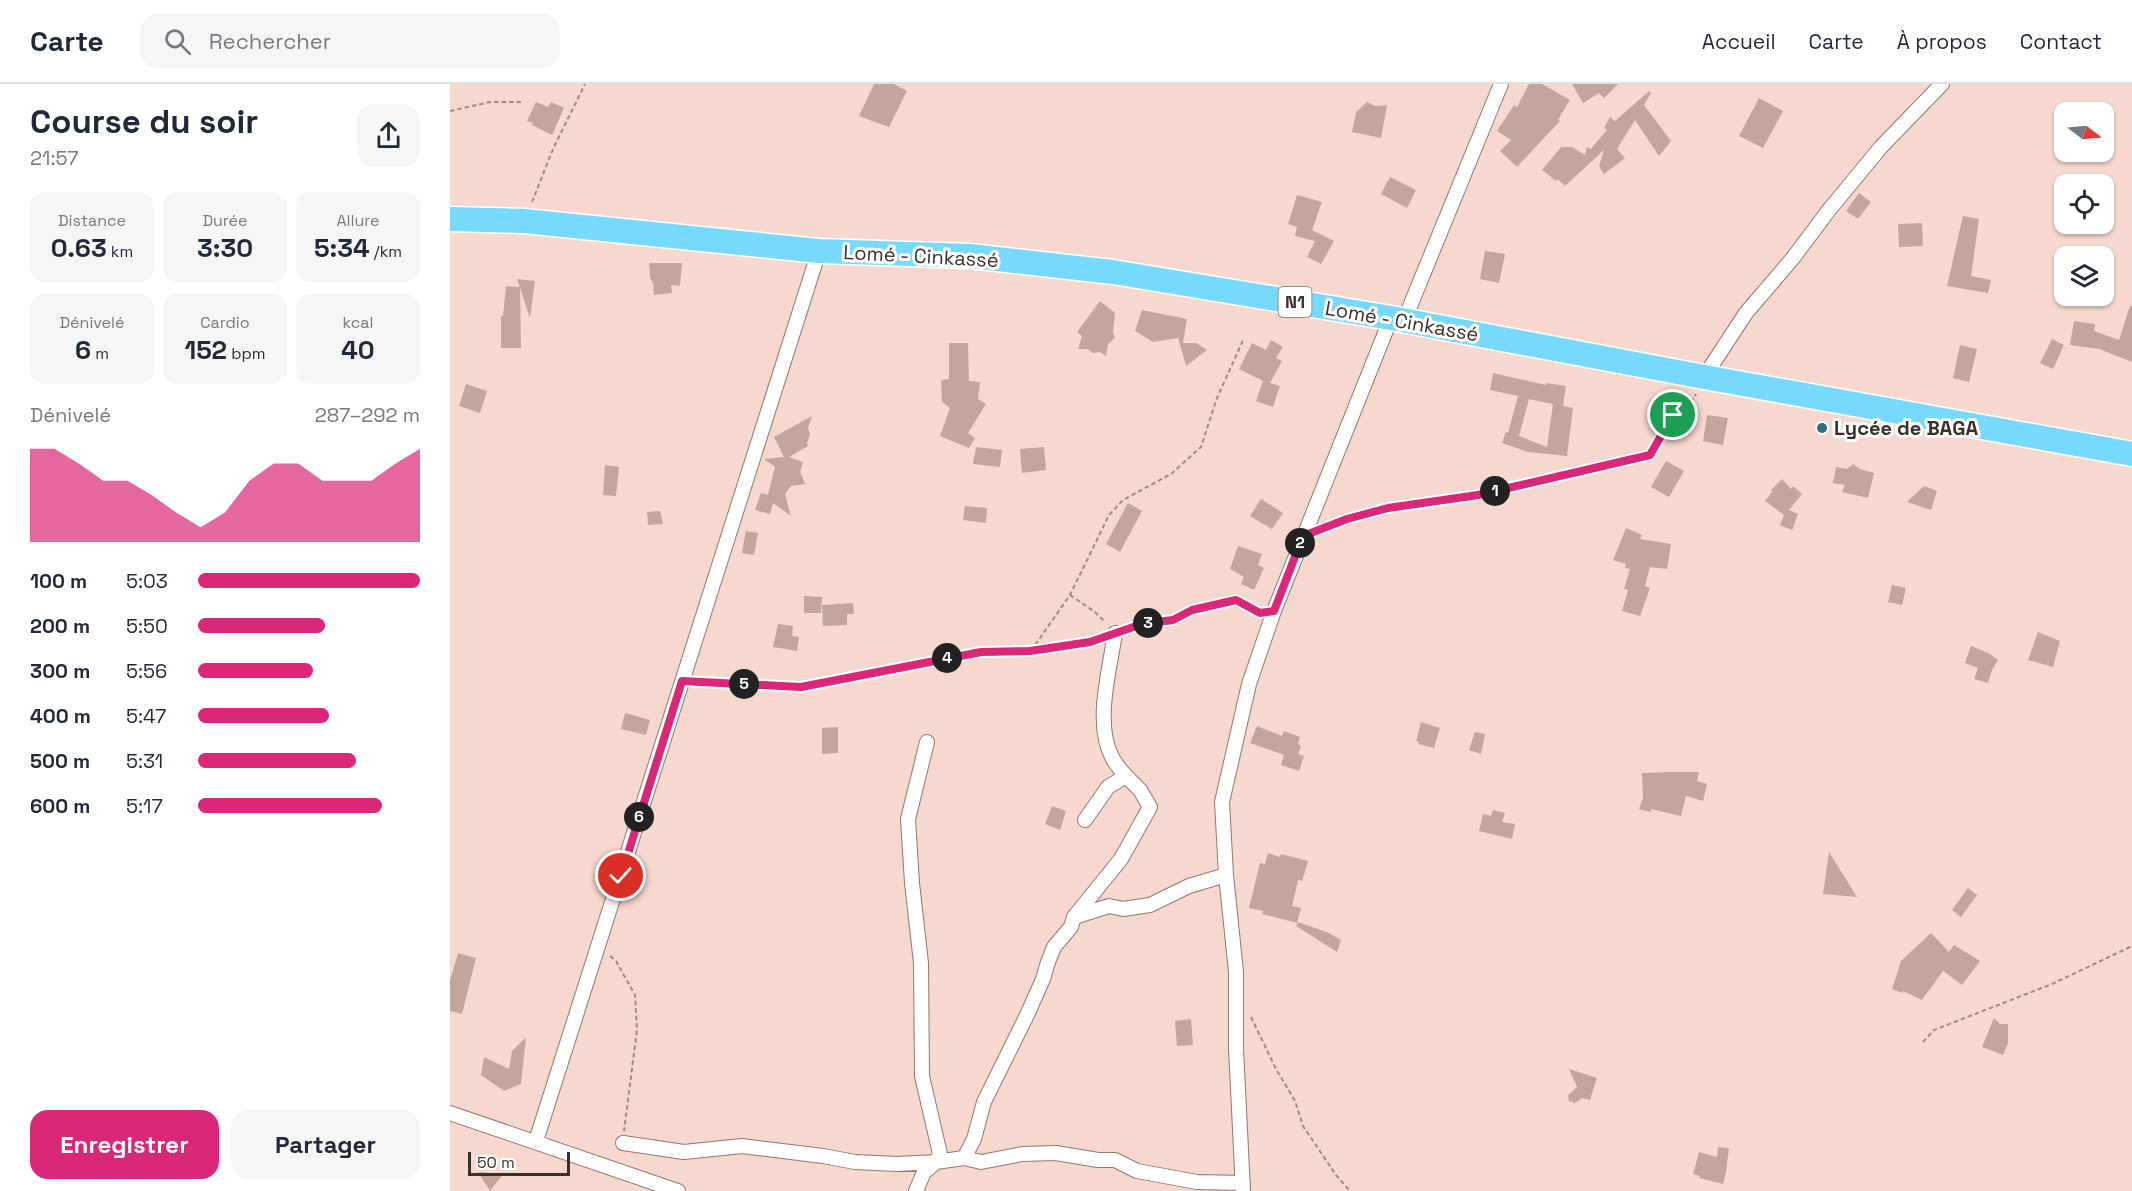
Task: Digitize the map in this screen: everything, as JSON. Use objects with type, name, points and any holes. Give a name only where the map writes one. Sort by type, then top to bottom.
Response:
[{"type":"highway","name":"Lomé - Cinkassé","points":[[450,219],[524,221],[819,251],[970,256],[1125,274],[1397,319],[2132,454]]},
{"type":"street","points":[[623,1143],[684,1152],[742,1146],[855,1161],[897,1164],[964,1158],[981,1162],[1022,1154],[1056,1153],[1098,1160],[1115,1160],[1137,1171],[1197,1182],[1243,1187],[1236,1048],[1236,972],[1226,875],[1222,802],[1249,684],[1303,536],[1501,84]]},
{"type":"street","points":[[1704,377],[1746,313],[1793,258],[1829,210],[1881,147],[1942,84]]},
{"type":"street","points":[[536,1141],[819,251]]},
{"type":"street","points":[[964,1158],[974,1139],[984,1102],[1027,1015],[1054,947],[1071,927],[1074,917],[1121,860],[1150,807],[1140,790],[1111,757],[1106,738],[1103,697],[1115,633]]},
{"type":"street","points":[[916,1191],[924,1172],[936,1162],[940,1154],[922,1076],[921,963],[908,819],[927,742]]},
{"type":"street","points":[[1085,820],[1108,787],[1126,776]]},
{"type":"street","points":[[1074,917],[1109,906],[1123,909],[1150,905],[1189,886],[1226,875]]},
{"type":"street","points":[[450,1113],[678,1191]]},
{"type":"path","points":[[524,221],[553,149],[585,84]]},
{"type":"path","points":[[450,111],[490,102],[521,102]]},
{"type":"path","points":[[1030,651],[1070,595],[1109,514],[1123,500],[1171,474],[1201,447],[1217,398],[1244,338]]},
{"type":"path","points":[[1303,536],[1347,519],[1388,508],[1478,495],[1650,455],[1673,415],[1692,401],[1704,377]]},
{"type":"path","points":[[1070,595],[1095,612],[1115,633]]},
{"type":"path","points":[[682,681],[801,687],[981,652],[1030,651],[1090,642],[1142,624],[1173,620],[1192,610],[1236,600],[1260,613],[1274,611]]},
{"type":"path","points":[[600,940],[603,948],[616,961],[635,995],[637,1030],[623,1143]]},
{"type":"path","points":[[1923,1042],[1934,1030],[2052,984],[2132,946]]},
{"type":"path","points":[[1250,1014],[1271,1060],[1294,1101],[1303,1126],[1336,1175],[1350,1191]]},
{"type":"building","points":[[874,84],[894,84],[907,91],[889,127],[859,116]]},
{"type":"building","points":[[1529,84],[1542,84],[1570,100],[1558,120],[1560,121],[1517,167],[1500,151],[1511,140],[1497,131],[1514,105],[1517,107]]},
{"type":"building","points":[[1572,84],[1618,84],[1604,98],[1599,93],[1583,103]]},
{"type":"building","points":[[1649,91],[1651,93],[1644,105],[1671,141],[1659,156],[1635,120],[1617,149],[1625,158],[1604,174],[1599,166],[1604,150],[1565,186],[1542,170],[1561,147],[1572,147],[1585,155],[1587,147],[1591,149],[1607,130],[1604,128],[1610,117],[1615,121]]},
{"type":"building","points":[[1759,98],[1783,111],[1763,148],[1739,136]]},
{"type":"building","points":[[536,102],[548,107],[551,102],[564,108],[552,135],[527,121]]},
{"type":"building","points":[[1367,102],[1375,106],[1387,105],[1381,138],[1352,132],[1356,112]]},
{"type":"building","points":[[1390,177],[1416,190],[1407,208],[1381,194]]},
{"type":"building","points":[[1859,193],[1871,202],[1858,219],[1846,211]]},
{"type":"building","points":[[1297,195],[1322,202],[1312,230],[1334,241],[1321,264],[1307,257],[1315,241],[1295,236],[1297,227],[1288,224]]},
{"type":"building","points":[[1963,216],[1979,219],[1971,276],[1991,280],[1988,293],[1947,286]]},
{"type":"building","points":[[1922,223],[1923,246],[1899,247],[1898,224]]},
{"type":"building","points":[[1485,251],[1505,254],[1499,283],[1480,279]]},
{"type":"building","points":[[649,263],[682,263],[680,286],[671,285],[672,293],[654,295]]},
{"type":"building","points":[[517,279],[535,281],[530,318],[520,288],[521,348],[501,348],[501,316],[503,316],[506,286],[520,287]]},
{"type":"building","points":[[1100,301],[1115,313],[1113,332],[1115,338],[1108,344],[1106,356],[1100,352],[1093,353],[1087,349],[1078,349],[1082,336],[1077,332]]},
{"type":"building","points":[[2130,306],[2132,306],[2132,362],[2099,349],[2070,345],[2074,321],[2095,324],[2094,331],[2119,340]]},
{"type":"building","points":[[1142,310],[1187,319],[1183,343],[1196,343],[1207,350],[1186,366],[1178,338],[1153,342],[1135,331]]},
{"type":"building","points":[[2052,339],[2064,345],[2053,369],[2040,363]]},
{"type":"building","points":[[1271,340],[1283,347],[1276,358],[1282,361],[1270,383],[1280,386],[1273,407],[1256,401],[1263,381],[1239,369],[1252,343],[1266,350]]},
{"type":"building","points":[[949,343],[968,343],[969,381],[980,382],[978,399],[986,404],[968,433],[975,438],[969,448],[940,436],[950,408],[942,402],[941,380],[949,379]]},
{"type":"building","points":[[1960,345],[1977,349],[1969,382],[1953,378]]},
{"type":"building","points":[[1493,373],[1546,385],[1546,383],[1566,386],[1563,406],[1573,408],[1567,456],[1528,452],[1502,443],[1506,432],[1508,433],[1518,396],[1490,390]],"holes":[[[1529,399],[1553,404],[1547,447],[1519,436]]]},
{"type":"building","points":[[466,384],[487,391],[480,413],[459,406]]},
{"type":"building","points":[[1707,415],[1728,418],[1723,445],[1703,441]]},
{"type":"building","points":[[812,416],[808,428],[810,434],[808,446],[789,457],[803,462],[800,472],[805,484],[791,486],[785,494],[791,516],[773,503],[770,514],[755,510],[761,493],[768,495],[775,467],[764,459],[784,457],[774,437]]},
{"type":"building","points":[[976,447],[1002,450],[1000,467],[973,464]]},
{"type":"building","points":[[1044,447],[1046,470],[1022,473],[1020,449]]},
{"type":"building","points":[[1666,461],[1684,471],[1669,497],[1651,487]]},
{"type":"building","points":[[1853,464],[1860,469],[1874,473],[1868,498],[1842,492],[1845,485],[1833,483],[1836,467],[1847,469]]},
{"type":"building","points":[[605,465],[619,467],[616,496],[603,495]]},
{"type":"building","points":[[1782,479],[1791,489],[1793,486],[1802,494],[1789,510],[1798,514],[1792,530],[1780,525],[1784,515],[1765,501],[1772,492],[1771,490]]},
{"type":"building","points":[[1924,486],[1937,491],[1931,510],[1907,502]]},
{"type":"building","points":[[1261,499],[1283,513],[1272,529],[1250,516]]},
{"type":"building","points":[[1128,503],[1142,511],[1120,552],[1106,544]]},
{"type":"building","points":[[965,506],[987,508],[986,523],[963,520]]},
{"type":"building","points":[[660,511],[663,524],[648,525],[647,512]]},
{"type":"building","points":[[1626,528],[1642,535],[1640,539],[1671,544],[1667,569],[1650,567],[1645,586],[1650,588],[1640,616],[1622,611],[1628,590],[1624,589],[1630,569],[1625,568],[1626,564],[1613,560]]},
{"type":"building","points":[[746,531],[758,533],[754,555],[742,553]]},
{"type":"building","points":[[1238,546],[1262,554],[1258,565],[1264,568],[1254,590],[1241,584],[1244,577],[1230,569]]},
{"type":"building","points":[[1892,585],[1906,588],[1902,605],[1888,602]]},
{"type":"building","points":[[804,596],[822,597],[821,613],[804,613]]},
{"type":"building","points":[[853,603],[854,614],[847,614],[847,625],[823,626],[822,605]]},
{"type":"building","points":[[778,624],[793,626],[792,636],[799,637],[797,651],[773,647]]},
{"type":"building","points":[[2038,632],[2060,641],[2053,667],[2028,660]]},
{"type":"building","points":[[1971,646],[1998,660],[1988,683],[1974,679],[1978,668],[1965,663]]},
{"type":"building","points":[[625,713],[650,720],[646,735],[621,729]]},
{"type":"building","points":[[1421,722],[1440,728],[1434,748],[1418,744],[1419,742],[1416,741]]},
{"type":"building","points":[[1257,726],[1282,736],[1284,731],[1300,737],[1298,744],[1301,746],[1298,754],[1304,756],[1299,771],[1281,765],[1284,755],[1250,743]]},
{"type":"building","points":[[838,727],[838,753],[822,754],[822,728]]},
{"type":"building","points":[[1475,732],[1485,734],[1481,754],[1469,750]]},
{"type":"building","points":[[1699,772],[1697,781],[1707,784],[1703,801],[1686,796],[1681,816],[1651,809],[1651,812],[1639,809],[1643,798],[1642,773]]},
{"type":"building","points":[[1052,806],[1066,811],[1060,830],[1045,824]]},
{"type":"building","points":[[1493,810],[1505,813],[1502,822],[1515,824],[1512,839],[1479,831],[1483,814],[1491,816]]},
{"type":"building","points":[[1829,852],[1857,897],[1823,894]]},
{"type":"building","points":[[1268,853],[1308,861],[1302,881],[1298,880],[1292,906],[1301,908],[1297,923],[1262,914],[1263,911],[1249,908],[1260,863],[1265,864]]},
{"type":"building","points":[[1968,888],[1977,895],[1961,917],[1952,910]]},
{"type":"building","points":[[1298,922],[1329,933],[1341,940],[1337,952],[1296,926]]},
{"type":"building","points":[[1931,933],[1949,952],[1954,945],[1980,961],[1962,985],[1943,971],[1922,1000],[1903,991],[1903,993],[1892,989],[1901,961]]},
{"type":"building","points":[[458,953],[476,958],[462,1014],[450,1011],[450,981]]},
{"type":"building","points":[[1994,1018],[2000,1024],[2008,1024],[2008,1043],[2003,1055],[1982,1047]]},
{"type":"building","points":[[1191,1019],[1193,1045],[1177,1046],[1175,1021]]},
{"type":"building","points":[[526,1037],[521,1084],[504,1091],[481,1075],[484,1057],[509,1069],[512,1051]]},
{"type":"building","points":[[1569,1069],[1597,1078],[1590,1100],[1582,1098],[1575,1103],[1569,1101],[1568,1095],[1577,1087]]},
{"type":"building","points":[[1718,1147],[1729,1148],[1723,1184],[1699,1178],[1700,1176],[1693,1174],[1699,1152],[1717,1157]]},
{"type":"building","points":[[478,1172],[503,1174],[490,1191]]},
{"type":"place","name":"Lycée de BAGA","points":[[1822,428]]},
{"type":"route","points":[[621,876],[682,681],[801,687],[981,652],[1030,651],[1090,642],[1142,624],[1173,620],[1192,610],[1236,600],[1260,613],[1274,611],[1303,536],[1347,519],[1388,508],[1478,495],[1650,455],[1673,415]]}]
